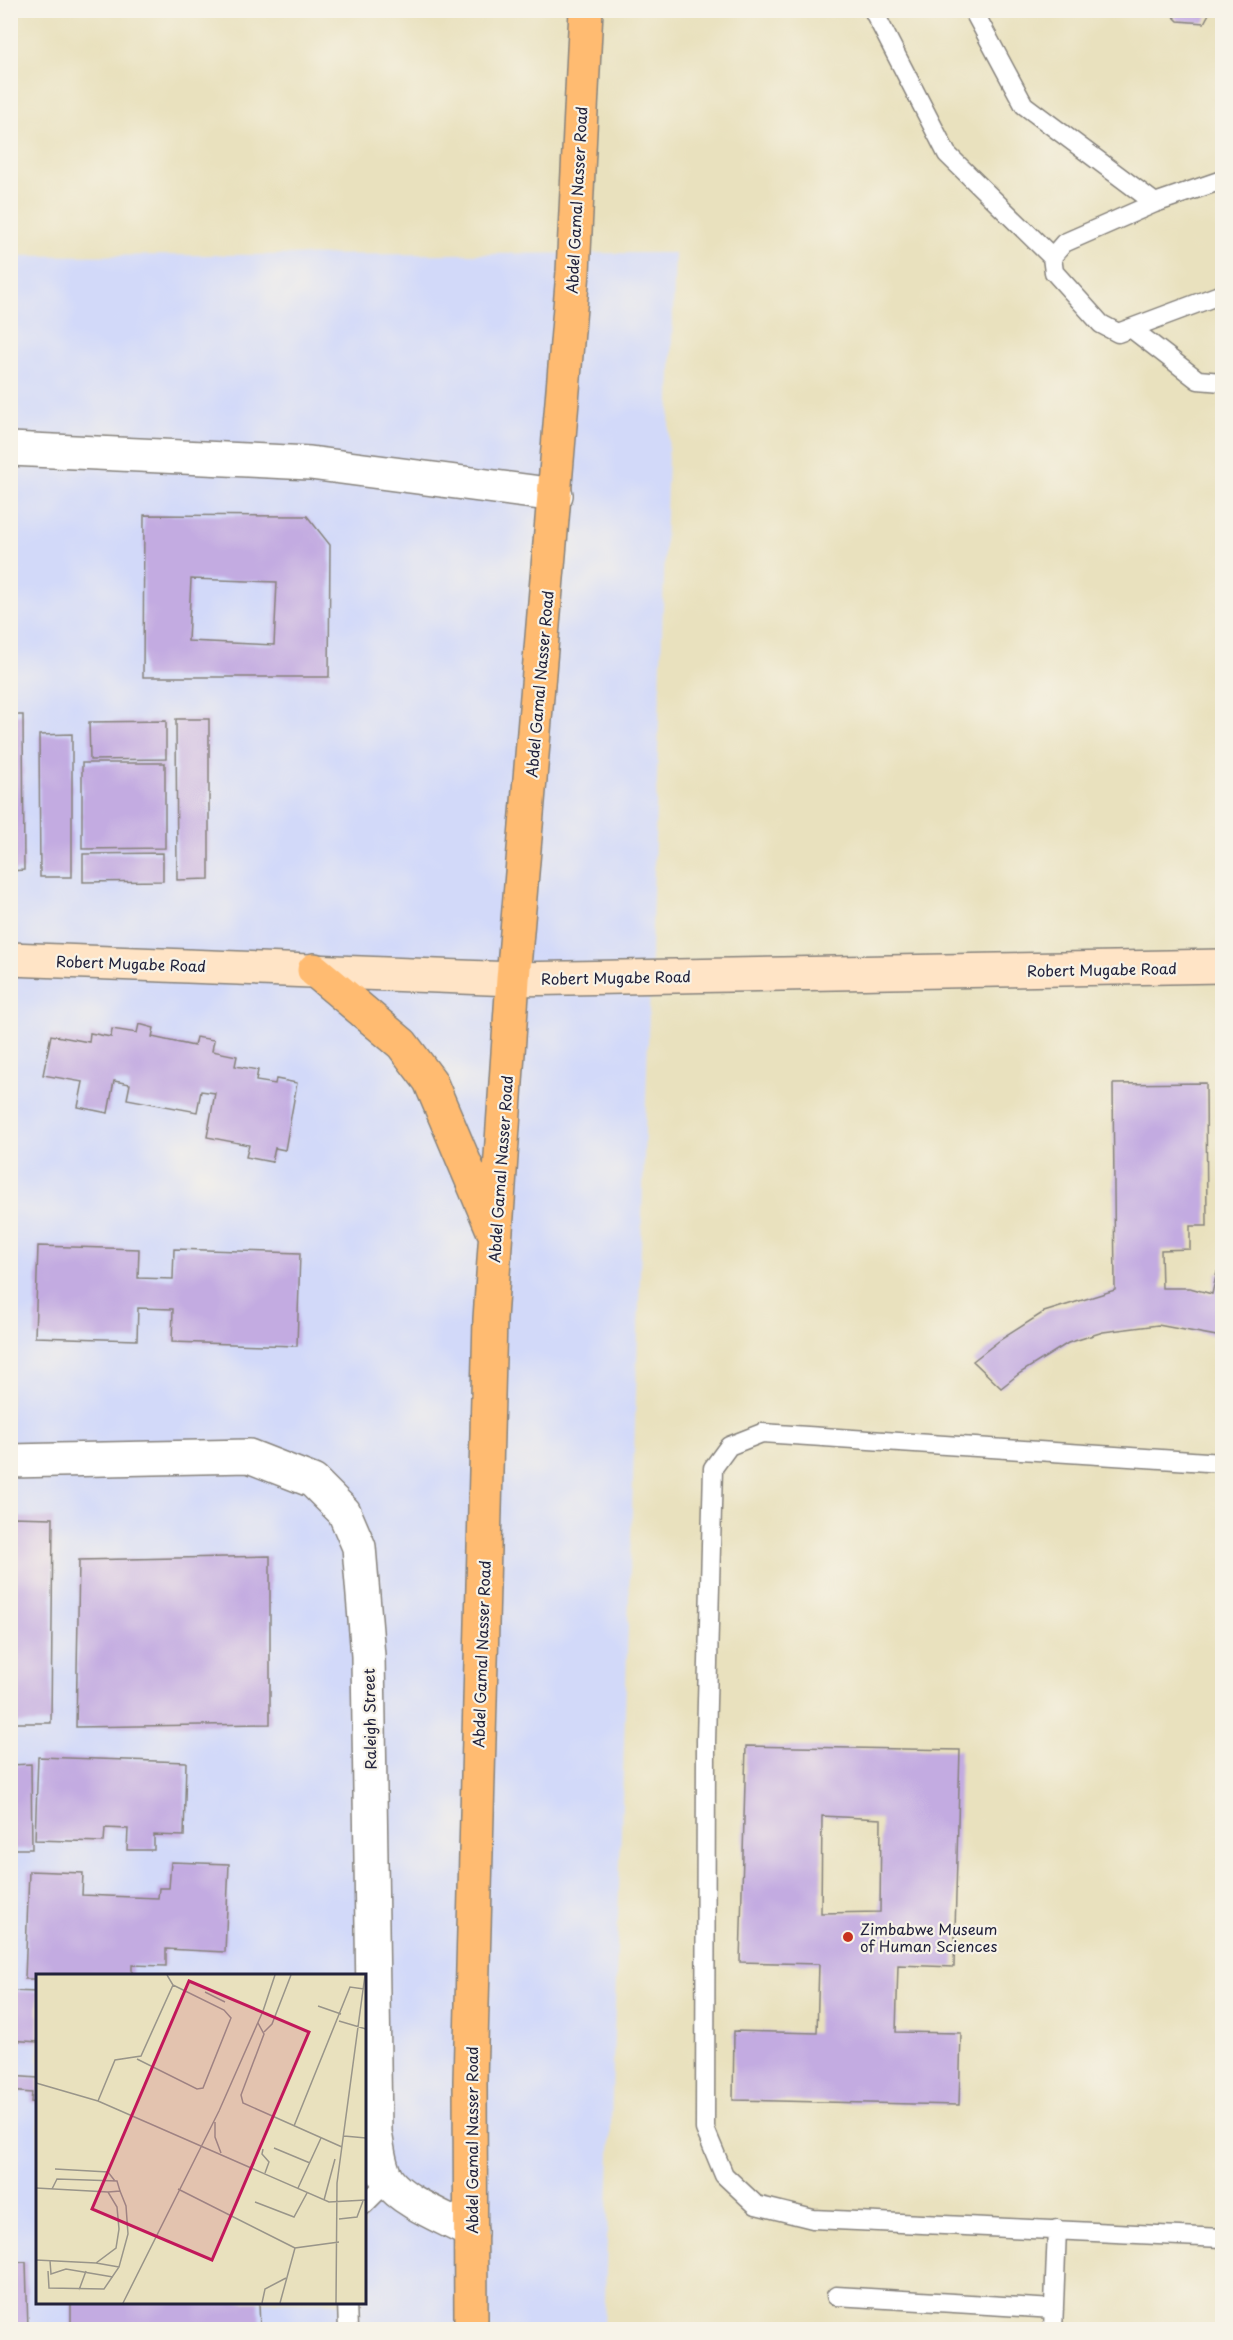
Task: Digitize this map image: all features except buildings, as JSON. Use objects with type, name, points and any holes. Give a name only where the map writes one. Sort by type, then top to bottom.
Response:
[{"type":"highway","name":"Abdel Gamal Nasser Road","points":[[471,2330],[470,2081],[490,1319],[513,979],[556,495],[573,272],[586,10]]},
{"type":"highway","points":[[314,970],[402,1044],[430,1081],[496,1237]]},
{"type":"main road","name":"Robert Mugabe Road","points":[[10,959],[513,979],[1222,966]]},
{"type":"street","points":[[10,449],[310,463],[556,495]]},
{"type":"street","name":"Raleigh Street","points":[[10,1461],[249,1456],[313,1481],[344,1512],[359,1546],[368,1656],[375,2132],[380,2160],[388,2181]]},
{"type":"street","points":[[388,2181],[402,2194],[471,2232]]},
{"type":"lane","points":[[873,10],[946,154],[1052,257],[1054,272],[1101,324],[1118,333],[1222,294]]},
{"type":"lane","points":[[973,10],[1024,105],[1155,203]]},
{"type":"lane","points":[[1052,257],[1064,243],[1155,203],[1222,180]]},
{"type":"lane","points":[[1132,329],[1198,380],[1222,382]]},
{"type":"lane","points":[[1222,1462],[762,1433],[729,1446],[713,1468],[706,1742],[705,2129],[724,2175],[756,2205],[813,2219],[1222,2238]]},
{"type":"lane","points":[[366,2203],[388,2181]]},
{"type":"lane","points":[[1053,2330],[1057,2229]]},
{"type":"lane","points":[[836,2296],[1054,2310]]},
{"type":"lane","points":[[346,2304],[348,2330]]},
{"type":"shaded area","points":[[675,253],[604,2329],[11,2329],[10,256]]},
{"type":"place","name":"Zimbabwe Museum of Human Sciences","points":[[848,1937]]}]
